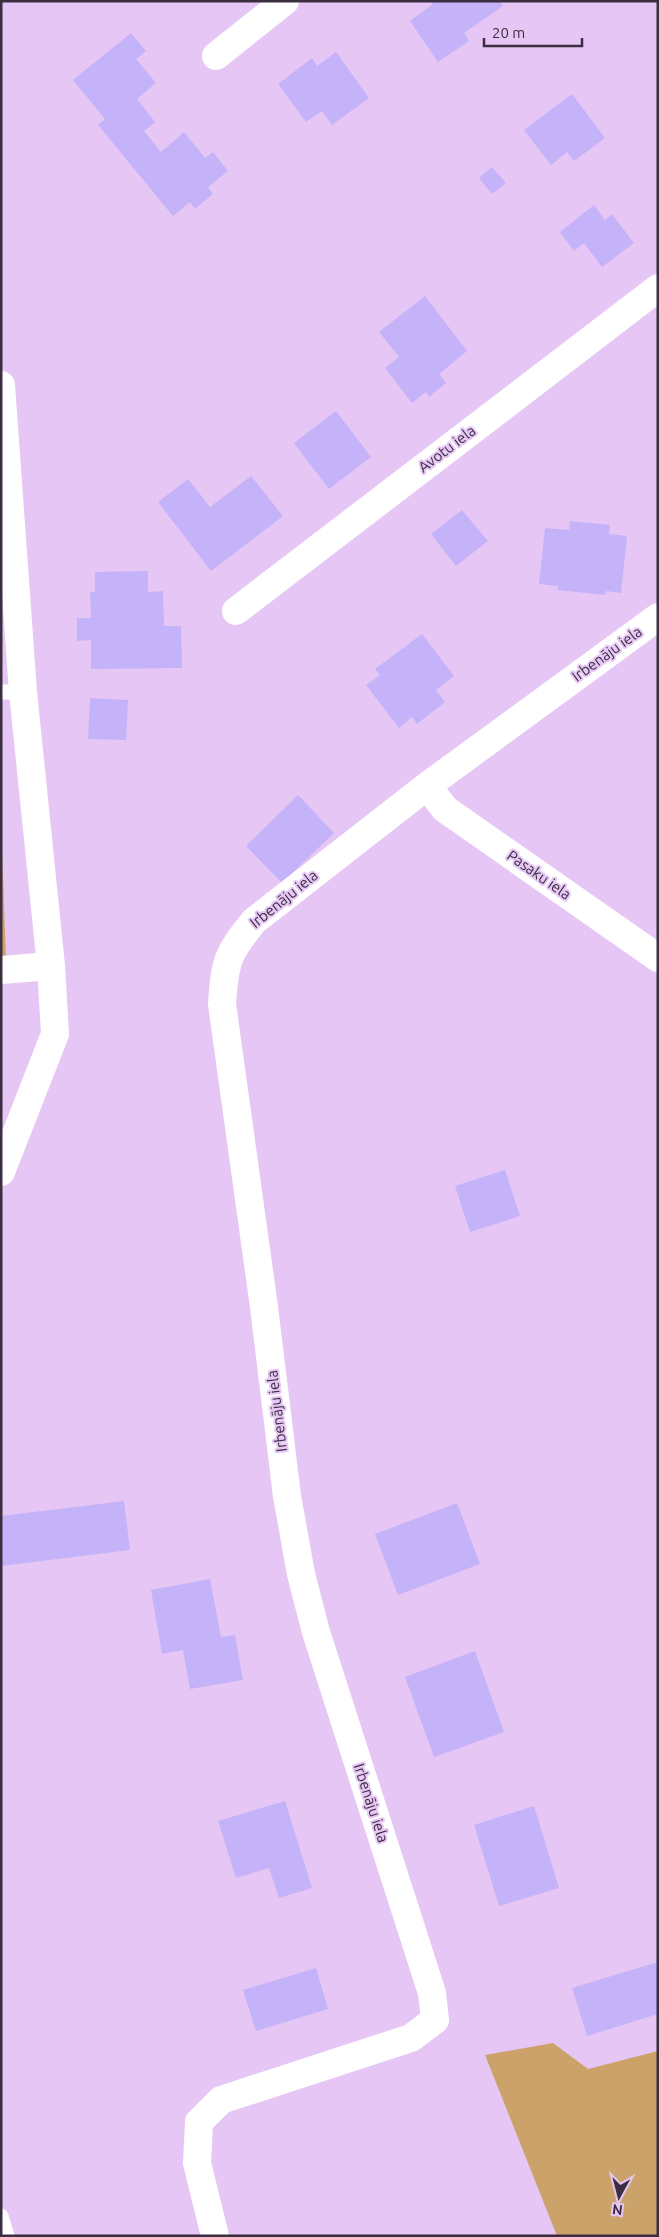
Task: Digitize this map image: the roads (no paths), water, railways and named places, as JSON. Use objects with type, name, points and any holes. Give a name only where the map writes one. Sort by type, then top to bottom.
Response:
[{"type":"street","points":[[216,56],[285,1]]},
{"type":"street","name":"Avotu iela","points":[[236,611],[658,288]]},
{"type":"street","points":[[1,1172],[55,1034],[51,966],[12,692],[2,392]]},
{"type":"street","name":"Irbenāju iela","points":[[215,2236],[197,2163],[199,2122],[222,2100],[411,2038],[435,2020],[432,1993],[316,1632],[301,1574],[287,1496],[264,1307],[222,1004],[224,970],[233,946],[254,921],[427,786],[658,617]]},
{"type":"street","name":"Pasaku iela","points":[[427,786],[445,810],[658,958]]},
{"type":"street","points":[[1,970],[51,966]]},
{"type":"lane","points":[[1,2216],[7,2236]]}]
